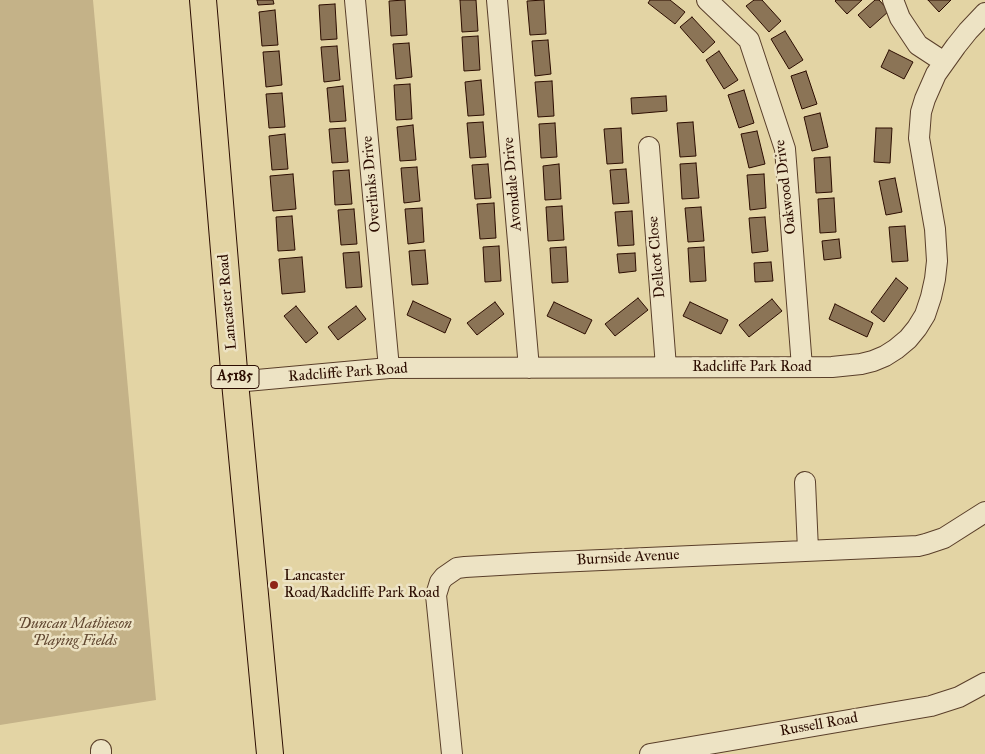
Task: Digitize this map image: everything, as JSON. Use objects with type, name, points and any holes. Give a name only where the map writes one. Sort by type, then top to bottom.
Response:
[{"type":"main road","name":"Lancaster Road","points":[[203,0],[235,382],[270,754]]},
{"type":"street","name":"Overlinks Drive","points":[[355,0],[389,368]]},
{"type":"street","name":"Avondale Drive","points":[[497,0],[529,368]]},
{"type":"street","name":"Oakwood Drive","points":[[707,0],[749,40],[784,148],[802,367]]},
{"type":"street","points":[[893,0],[900,18],[918,45],[944,62]]},
{"type":"street","name":"Radcliffe Park Road","points":[[235,382],[389,368],[832,367],[861,364],[879,359],[896,349],[917,328],[931,297],[935,279],[937,245],[919,138],[921,112],[933,80],[944,62],[985,13]]},
{"type":"street","name":"Dellcot Close","points":[[649,147],[666,367]]},
{"type":"street","points":[[804,482],[808,550]]},
{"type":"street","name":"Burnside Avenue","points":[[452,754],[436,595],[440,582],[457,568],[908,546],[926,544],[944,538],[985,512]]},
{"type":"street","name":"Russell Road","points":[[650,754],[718,748],[931,706],[959,697],[985,683]]},
{"type":"green space","name":"Duncan Mathieson Playing Fields","points":[[0,0],[93,0],[156,700],[0,725]]},
{"type":"building","points":[[257,0],[273,0],[274,4],[258,5]]},
{"type":"building","points":[[405,0],[407,35],[391,36],[389,1]]},
{"type":"building","points":[[460,0],[476,0],[478,31],[462,32]]},
{"type":"building","points":[[544,0],[546,34],[530,35],[527,1]]},
{"type":"building","points":[[650,0],[670,0],[685,12],[675,24],[648,3]]},
{"type":"building","points":[[754,0],[762,0],[781,21],[769,32],[746,6]]},
{"type":"building","points":[[836,0],[862,0],[847,14]]},
{"type":"building","points":[[875,0],[879,0],[889,11],[870,28],[858,15]]},
{"type":"building","points":[[928,0],[951,0],[939,12]]},
{"type":"building","points":[[335,4],[337,39],[321,40],[319,5]]},
{"type":"building","points":[[275,10],[278,45],[262,46],[259,12]]},
{"type":"building","points":[[692,17],[715,42],[703,53],[680,27]]},
{"type":"building","points":[[785,31],[803,60],[789,69],[771,39]]},
{"type":"building","points":[[478,36],[480,70],[464,71],[462,37]]},
{"type":"building","points":[[548,40],[551,74],[535,76],[532,41]]},
{"type":"building","points":[[409,43],[412,77],[396,79],[393,44]]},
{"type":"building","points":[[337,46],[340,80],[324,82],[321,47]]},
{"type":"building","points":[[889,50],[913,62],[904,79],[881,67]]},
{"type":"building","points":[[279,51],[282,85],[266,87],[263,52]]},
{"type":"building","points":[[719,51],[738,80],[724,89],[706,60]]},
{"type":"building","points":[[806,71],[817,104],[802,109],[791,76]]},
{"type":"building","points":[[481,80],[484,115],[468,116],[465,82]]},
{"type":"building","points":[[552,81],[554,116],[538,117],[535,82]]},
{"type":"building","points":[[410,84],[412,119],[396,120],[394,85]]},
{"type":"building","points":[[343,86],[346,121],[330,122],[327,88]]},
{"type":"building","points":[[744,90],[754,123],[739,128],[728,95]]},
{"type":"building","points":[[282,93],[285,127],[269,128],[266,94]]},
{"type":"building","points":[[666,96],[667,111],[632,114],[631,98]]},
{"type":"building","points":[[820,113],[828,147],[812,151],[804,117]]},
{"type":"building","points":[[483,122],[486,157],[470,158],[467,123]]},
{"type":"building","points":[[693,122],[696,156],[680,157],[677,123]]},
{"type":"building","points":[[555,123],[557,157],[541,158],[539,124]]},
{"type":"building","points":[[413,125],[416,160],[400,161],[397,127]]},
{"type":"building","points":[[345,128],[348,162],[332,163],[329,129]]},
{"type":"building","points":[[621,128],[623,163],[607,164],[604,129]]},
{"type":"building","points":[[876,128],[892,128],[890,163],[874,162]]},
{"type":"building","points":[[757,131],[765,164],[749,168],[741,134]]},
{"type":"building","points":[[285,134],[288,169],[272,170],[269,136]]},
{"type":"building","points":[[830,157],[832,192],[816,193],[814,158]]},
{"type":"building","points":[[696,163],[699,198],[682,199],[680,164]]},
{"type":"building","points":[[488,164],[491,198],[475,199],[472,165]]},
{"type":"building","points":[[559,164],[561,199],[545,200],[543,166]]},
{"type":"building","points":[[417,167],[420,201],[404,203],[401,168]]},
{"type":"building","points":[[626,169],[629,203],[613,204],[610,170]]},
{"type":"building","points":[[349,170],[352,204],[335,205],[333,171]]},
{"type":"building","points":[[293,174],[296,209],[273,211],[270,176]]},
{"type":"building","points":[[764,174],[766,208],[750,210],[747,175]]},
{"type":"building","points":[[895,178],[902,212],[886,215],[879,181]]},
{"type":"building","points":[[834,198],[836,232],[820,233],[818,199]]},
{"type":"building","points":[[494,203],[496,238],[480,239],[477,204]]},
{"type":"building","points":[[562,206],[564,240],[548,241],[546,207]]},
{"type":"building","points":[[701,207],[704,241],[688,242],[685,208]]},
{"type":"building","points":[[422,208],[424,242],[408,244],[405,209]]},
{"type":"building","points":[[354,209],[357,244],[341,245],[338,210]]},
{"type":"building","points":[[632,211],[634,245],[618,246],[615,212]]},
{"type":"building","points":[[292,216],[295,250],[278,251],[276,217]]},
{"type":"building","points":[[765,217],[768,251],[752,253],[749,218]]},
{"type":"building","points":[[905,226],[908,261],[892,262],[889,227]]},
{"type":"building","points":[[839,239],[841,258],[824,260],[822,241]]},
{"type":"building","points":[[499,246],[501,281],[485,282],[483,247]]},
{"type":"building","points":[[566,247],[568,282],[552,283],[550,248]]},
{"type":"building","points":[[704,247],[706,281],[690,282],[688,248]]},
{"type":"building","points":[[425,250],[428,284],[412,285],[409,251]]},
{"type":"building","points":[[359,252],[362,287],[346,288],[343,253]]},
{"type":"building","points":[[635,253],[636,271],[619,273],[617,254]]},
{"type":"building","points":[[302,257],[305,292],[282,294],[279,259]]},
{"type":"building","points":[[771,262],[773,281],[755,282],[754,263]]},
{"type":"building","points":[[896,278],[908,288],[884,322],[871,312]]},
{"type":"building","points":[[638,298],[648,310],[615,336],[605,324]]},
{"type":"building","points":[[772,299],[782,311],[749,337],[739,325]]},
{"type":"building","points":[[413,301],[451,319],[445,333],[407,315]]},
{"type":"building","points":[[495,302],[504,314],[477,335],[467,323]]},
{"type":"building","points":[[554,302],[592,320],[585,334],[547,316]]},
{"type":"building","points":[[690,302],[728,320],[721,334],[683,316]]},
{"type":"building","points":[[835,304],[873,323],[867,337],[829,319]]},
{"type":"building","points":[[296,306],[318,333],[306,343],[284,316]]},
{"type":"building","points":[[356,306],[366,319],[338,340],[328,327]]},
{"type":"place","name":"Lancaster Road/Radcliffe Park Road","points":[[274,585]]}]
